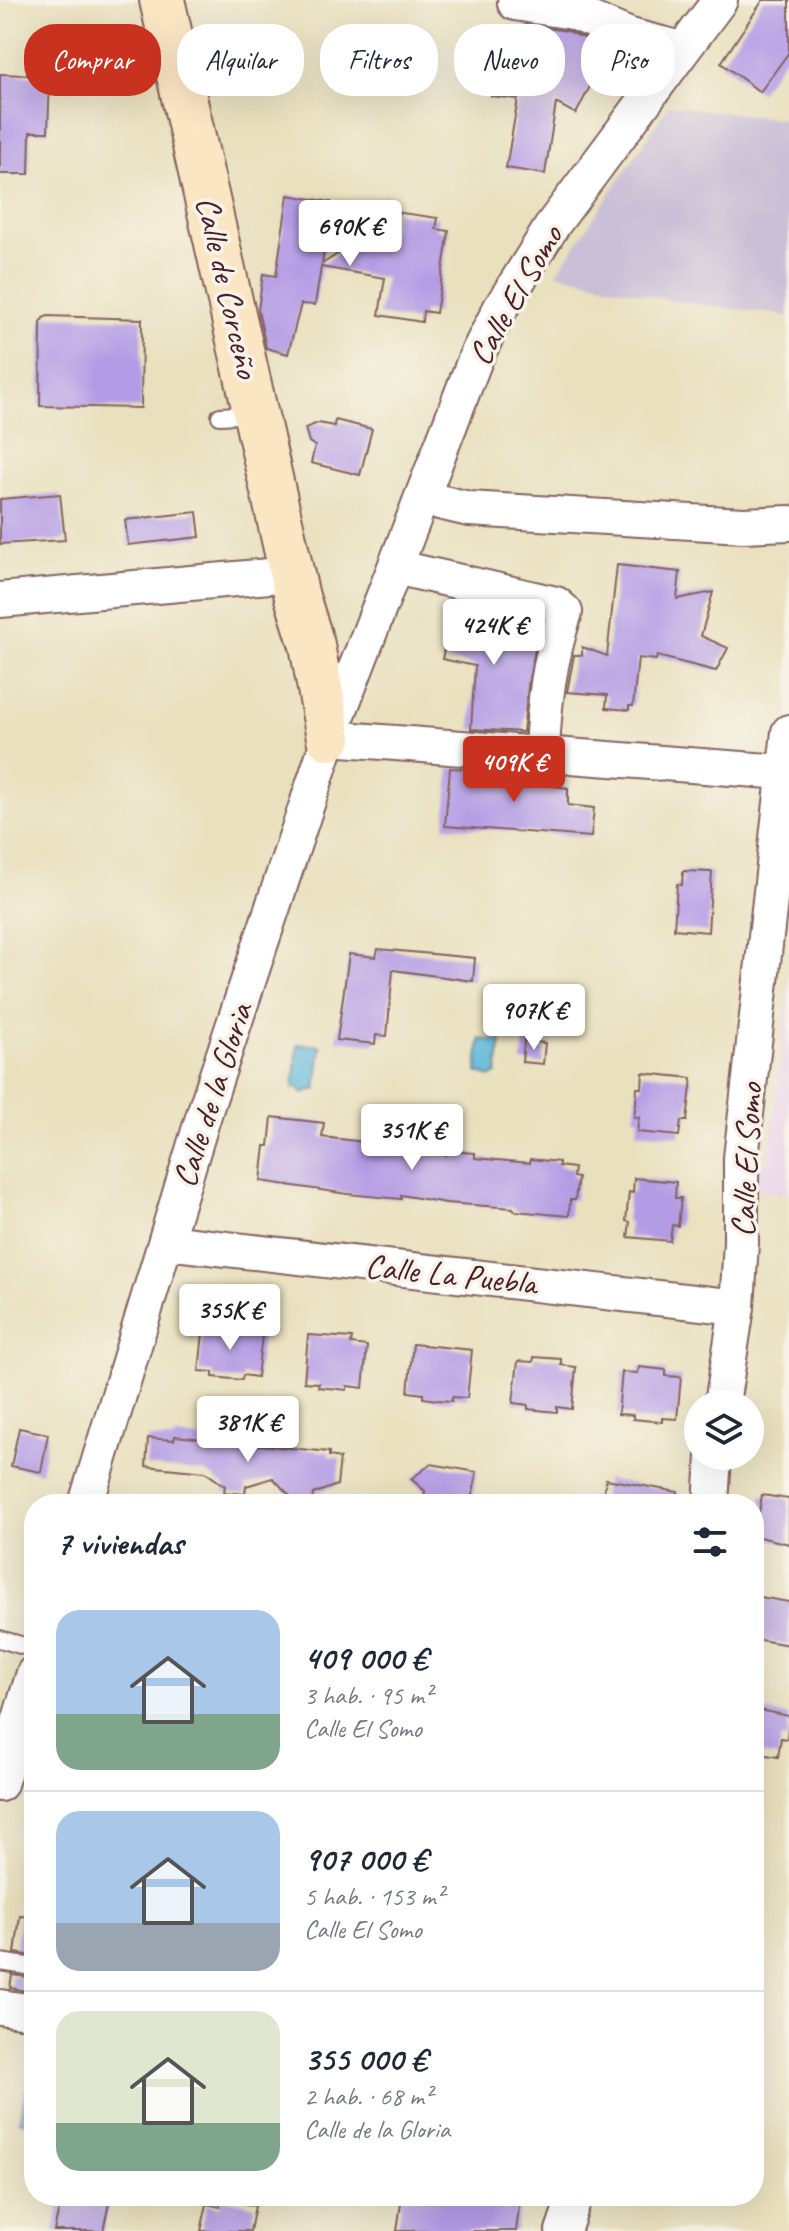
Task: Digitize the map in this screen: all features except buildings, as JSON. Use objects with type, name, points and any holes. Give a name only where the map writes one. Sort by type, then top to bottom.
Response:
[{"type":"main road","name":"Calle de Corceño","points":[[162,0],[238,415],[292,574],[312,645],[329,738]]},
{"type":"main road","name":"Calle de Corceño","points":[[312,645],[348,689]]},
{"type":"street","name":"Calle El Somo","points":[[348,689],[476,357],[500,309],[554,223],[720,0]]},
{"type":"street","points":[[515,3],[573,12],[630,36],[681,49]]},
{"type":"street","points":[[422,498],[469,509],[787,528]]},
{"type":"street","points":[[395,567],[556,604],[565,612],[553,648],[544,701],[542,753]]},
{"type":"street","points":[[0,600],[292,574]]},
{"type":"street","name":"Calle de la Gloria","points":[[89,1494],[205,1111],[348,689]]},
{"type":"street","name":"Calle El Somo","points":[[724,1390],[737,1307],[741,1158],[789,732]]},
{"type":"street","points":[[329,738],[783,772]]},
{"type":"street","name":"Calle La Puebla","points":[[166,1242],[737,1307]]},
{"type":"street","points":[[712,1494],[713,1470]]},
{"type":"street","points":[[0,1784],[24,1706]]},
{"type":"street","points":[[0,2007],[24,2011]]},
{"type":"street","points":[[563,2231],[572,2206]]},
{"type":"lane","points":[[0,1639],[24,1646]]},
{"type":"lane","points":[[0,1962],[24,1966]]},
{"type":"shaded area","points":[[669,105],[789,120],[789,316],[673,301],[557,273]]},
{"type":"shaded area","points":[[789,975],[789,1194],[756,1191],[757,1161],[769,1160]]},
{"type":"water","points":[[480,1039],[501,1041],[497,1074],[490,1077],[477,1072]]},
{"type":"water","points":[[298,1044],[321,1046],[316,1090],[303,1094],[299,1088],[293,1088]]},
{"type":"water","points":[[24,2099],[24,2121],[19,2120]]}]
